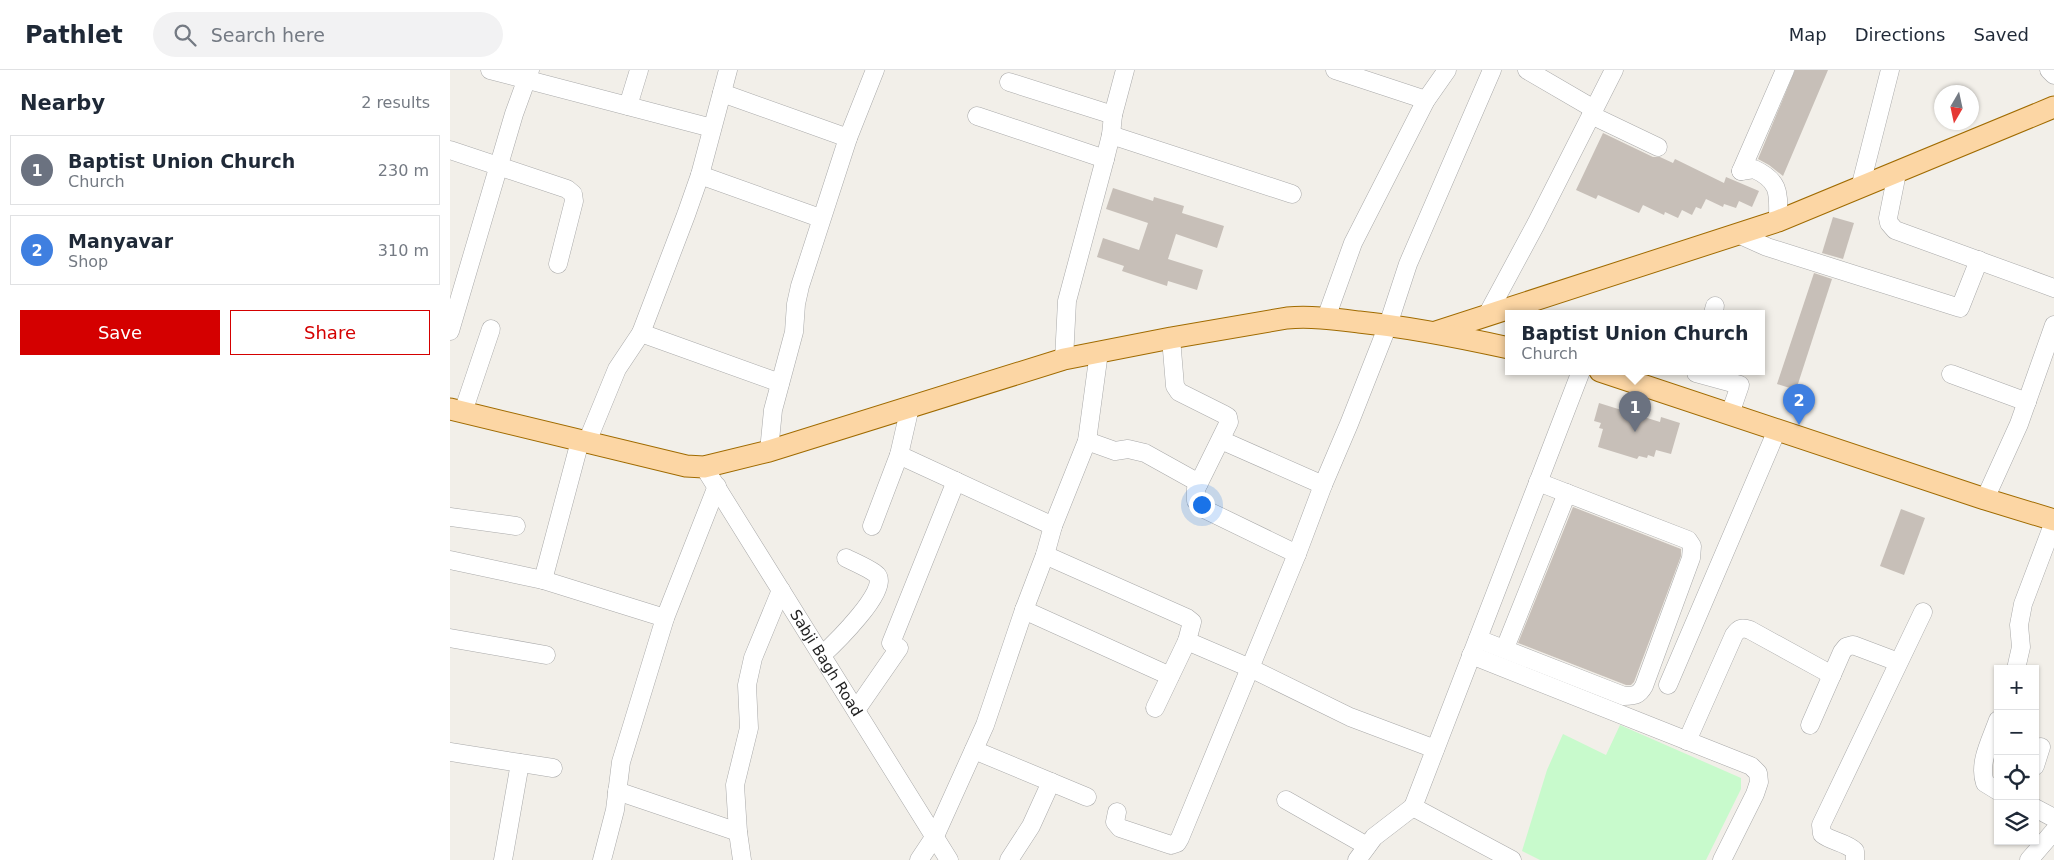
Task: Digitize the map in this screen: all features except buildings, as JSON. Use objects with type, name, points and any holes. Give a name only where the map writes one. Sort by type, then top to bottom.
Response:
[{"type":"main road","points":[[1436,332],[1778,221],[2054,107]]},
{"type":"main road","points":[[456,411],[686,466],[704,467],[769,451],[1064,359],[1287,318],[1306,316],[1388,325],[1436,332],[1505,347]]},
{"type":"main road","points":[[1612,375],[2054,521]]},
{"type":"street","points":[[490,70],[528,75],[628,106],[712,128]]},
{"type":"street","points":[[628,106],[639,70]]},
{"type":"street","points":[[543,580],[583,441],[617,369],[640,333],[700,175],[728,70]]},
{"type":"street","points":[[769,451],[773,410],[794,332],[796,304],[800,286],[820,218],[848,138],[875,70]]},
{"type":"street","points":[[1064,359],[1067,301],[1106,160],[1113,115],[1125,70]]},
{"type":"street","points":[[1335,70],[1426,100]]},
{"type":"street","points":[[1326,318],[1353,243],[1426,100],[1447,70]]},
{"type":"street","points":[[1117,812],[1115,822],[1120,828],[1171,845],[1177,843],[1349,424],[1388,325],[1408,264],[1492,70]]},
{"type":"street","points":[[1527,70],[1593,112],[1658,147]]},
{"type":"street","points":[[1487,315],[1536,224],[1614,70]]},
{"type":"street","points":[[1778,221],[1778,191],[1776,185],[1754,169],[1741,172],[1785,70]]},
{"type":"street","points":[[1860,188],[1890,70]]},
{"type":"street","points":[[2049,70],[2054,75]]},
{"type":"street","points":[[450,331],[456,286],[498,168],[528,75]]},
{"type":"street","points":[[1010,82],[1113,115]]},
{"type":"street","points":[[722,93],[848,138]]},
{"type":"street","points":[[977,116],[1106,160]]},
{"type":"street","points":[[1111,135],[1292,194]]},
{"type":"street","points":[[450,150],[498,168],[568,189],[573,194],[574,202],[558,264]]},
{"type":"street","points":[[1897,173],[1888,218],[1891,227],[2054,288]]},
{"type":"street","points":[[700,175],[820,218]]},
{"type":"street","points":[[1738,234],[1767,248],[1960,308],[1979,260]]},
{"type":"street","points":[[1984,499],[2019,424],[2054,324]]},
{"type":"street","points":[[456,411],[491,328]]},
{"type":"street","points":[[640,333],[780,384]]},
{"type":"street","points":[[1171,338],[1176,386],[1179,392],[1228,417],[1227,427],[1196,489],[1196,501],[1204,509],[1297,554]]},
{"type":"street","points":[[919,860],[935,836],[985,725],[1045,555],[1053,526],[1087,441],[1099,352]]},
{"type":"street","points":[[1952,374],[2027,402]]},
{"type":"street","points":[[1286,800],[1362,853],[1374,837],[1413,807],[1579,375]]},
{"type":"street","points":[[1688,400],[1695,375]]},
{"type":"street","points":[[1706,375],[1740,385],[1730,414]]},
{"type":"street","points":[[872,526],[899,455],[910,407]]},
{"type":"street","points":[[1668,685],[1777,430]]},
{"type":"street","points":[[1221,440],[1323,485]]},
{"type":"street","points":[[1087,441],[1115,450],[1128,449],[1145,453],[1199,483]]},
{"type":"street","points":[[899,455],[1053,526]]},
{"type":"street","name":"Sabji Bagh Road","points":[[704,467],[949,860]]},
{"type":"street","points":[[856,710],[899,648],[891,643],[956,481]]},
{"type":"street","points":[[1478,639],[1624,696],[1633,696],[1639,693],[1644,686],[1691,558],[1692,546],[1688,540],[1538,482]]},
{"type":"street","points":[[602,860],[612,824],[621,762],[665,618],[716,486]]},
{"type":"street","points":[[1505,648],[1567,492]]},
{"type":"street","points":[[450,517],[516,526]]},
{"type":"street","points":[[2017,665],[2021,647],[2019,625],[2023,604],[2054,521]]},
{"type":"street","points":[[1045,555],[1187,618],[1192,622],[1187,640],[1155,708]]},
{"type":"street","points":[[822,655],[854,623],[878,589],[880,581],[877,575],[846,558]]},
{"type":"street","points":[[450,560],[543,580],[665,618]]},
{"type":"street","points":[[742,860],[735,785],[749,728],[746,697],[748,674],[782,590]]},
{"type":"street","points":[[1024,610],[1170,676]]},
{"type":"street","points":[[1855,860],[1856,850],[1827,838],[1822,834],[1821,825],[1923,612]]},
{"type":"street","points":[[1687,741],[1734,635],[1738,630],[1744,628],[1750,630],[1832,676]]},
{"type":"street","points":[[450,638],[546,655]]},
{"type":"street","points":[[1187,640],[1250,668],[1350,717],[1435,749]]},
{"type":"street","points":[[1810,726],[1842,652],[1846,647],[1853,645],[1898,662]]},
{"type":"street","points":[[1471,655],[1751,766],[1758,773],[1759,782],[1756,794],[1722,860]]},
{"type":"street","points":[[1994,731],[1983,763],[1982,774],[1985,783],[1994,789]]},
{"type":"street","points":[[2038,755],[2041,746]]},
{"type":"street","points":[[974,750],[1087,797]]},
{"type":"street","points":[[450,752],[553,768]]},
{"type":"street","points":[[503,860],[520,763]]},
{"type":"street","points":[[1010,860],[1032,826],[1051,782]]},
{"type":"street","points":[[617,791],[738,832]]},
{"type":"street","points":[[1413,807],[1512,860]]},
{"type":"street","points":[[2039,810],[2054,818]]},
{"type":"street","points":[[2029,860],[2054,832]]},
{"type":"green space","points":[[1620,725],[1741,778],[1741,789],[1706,860],[1540,860],[1522,851],[1547,770],[1563,734],[1606,755]]},
{"type":"place","name":"Manyavar","points":[[1799,425]]},
{"type":"place","name":"Baptist Union Church","points":[[1635,432]]}]
